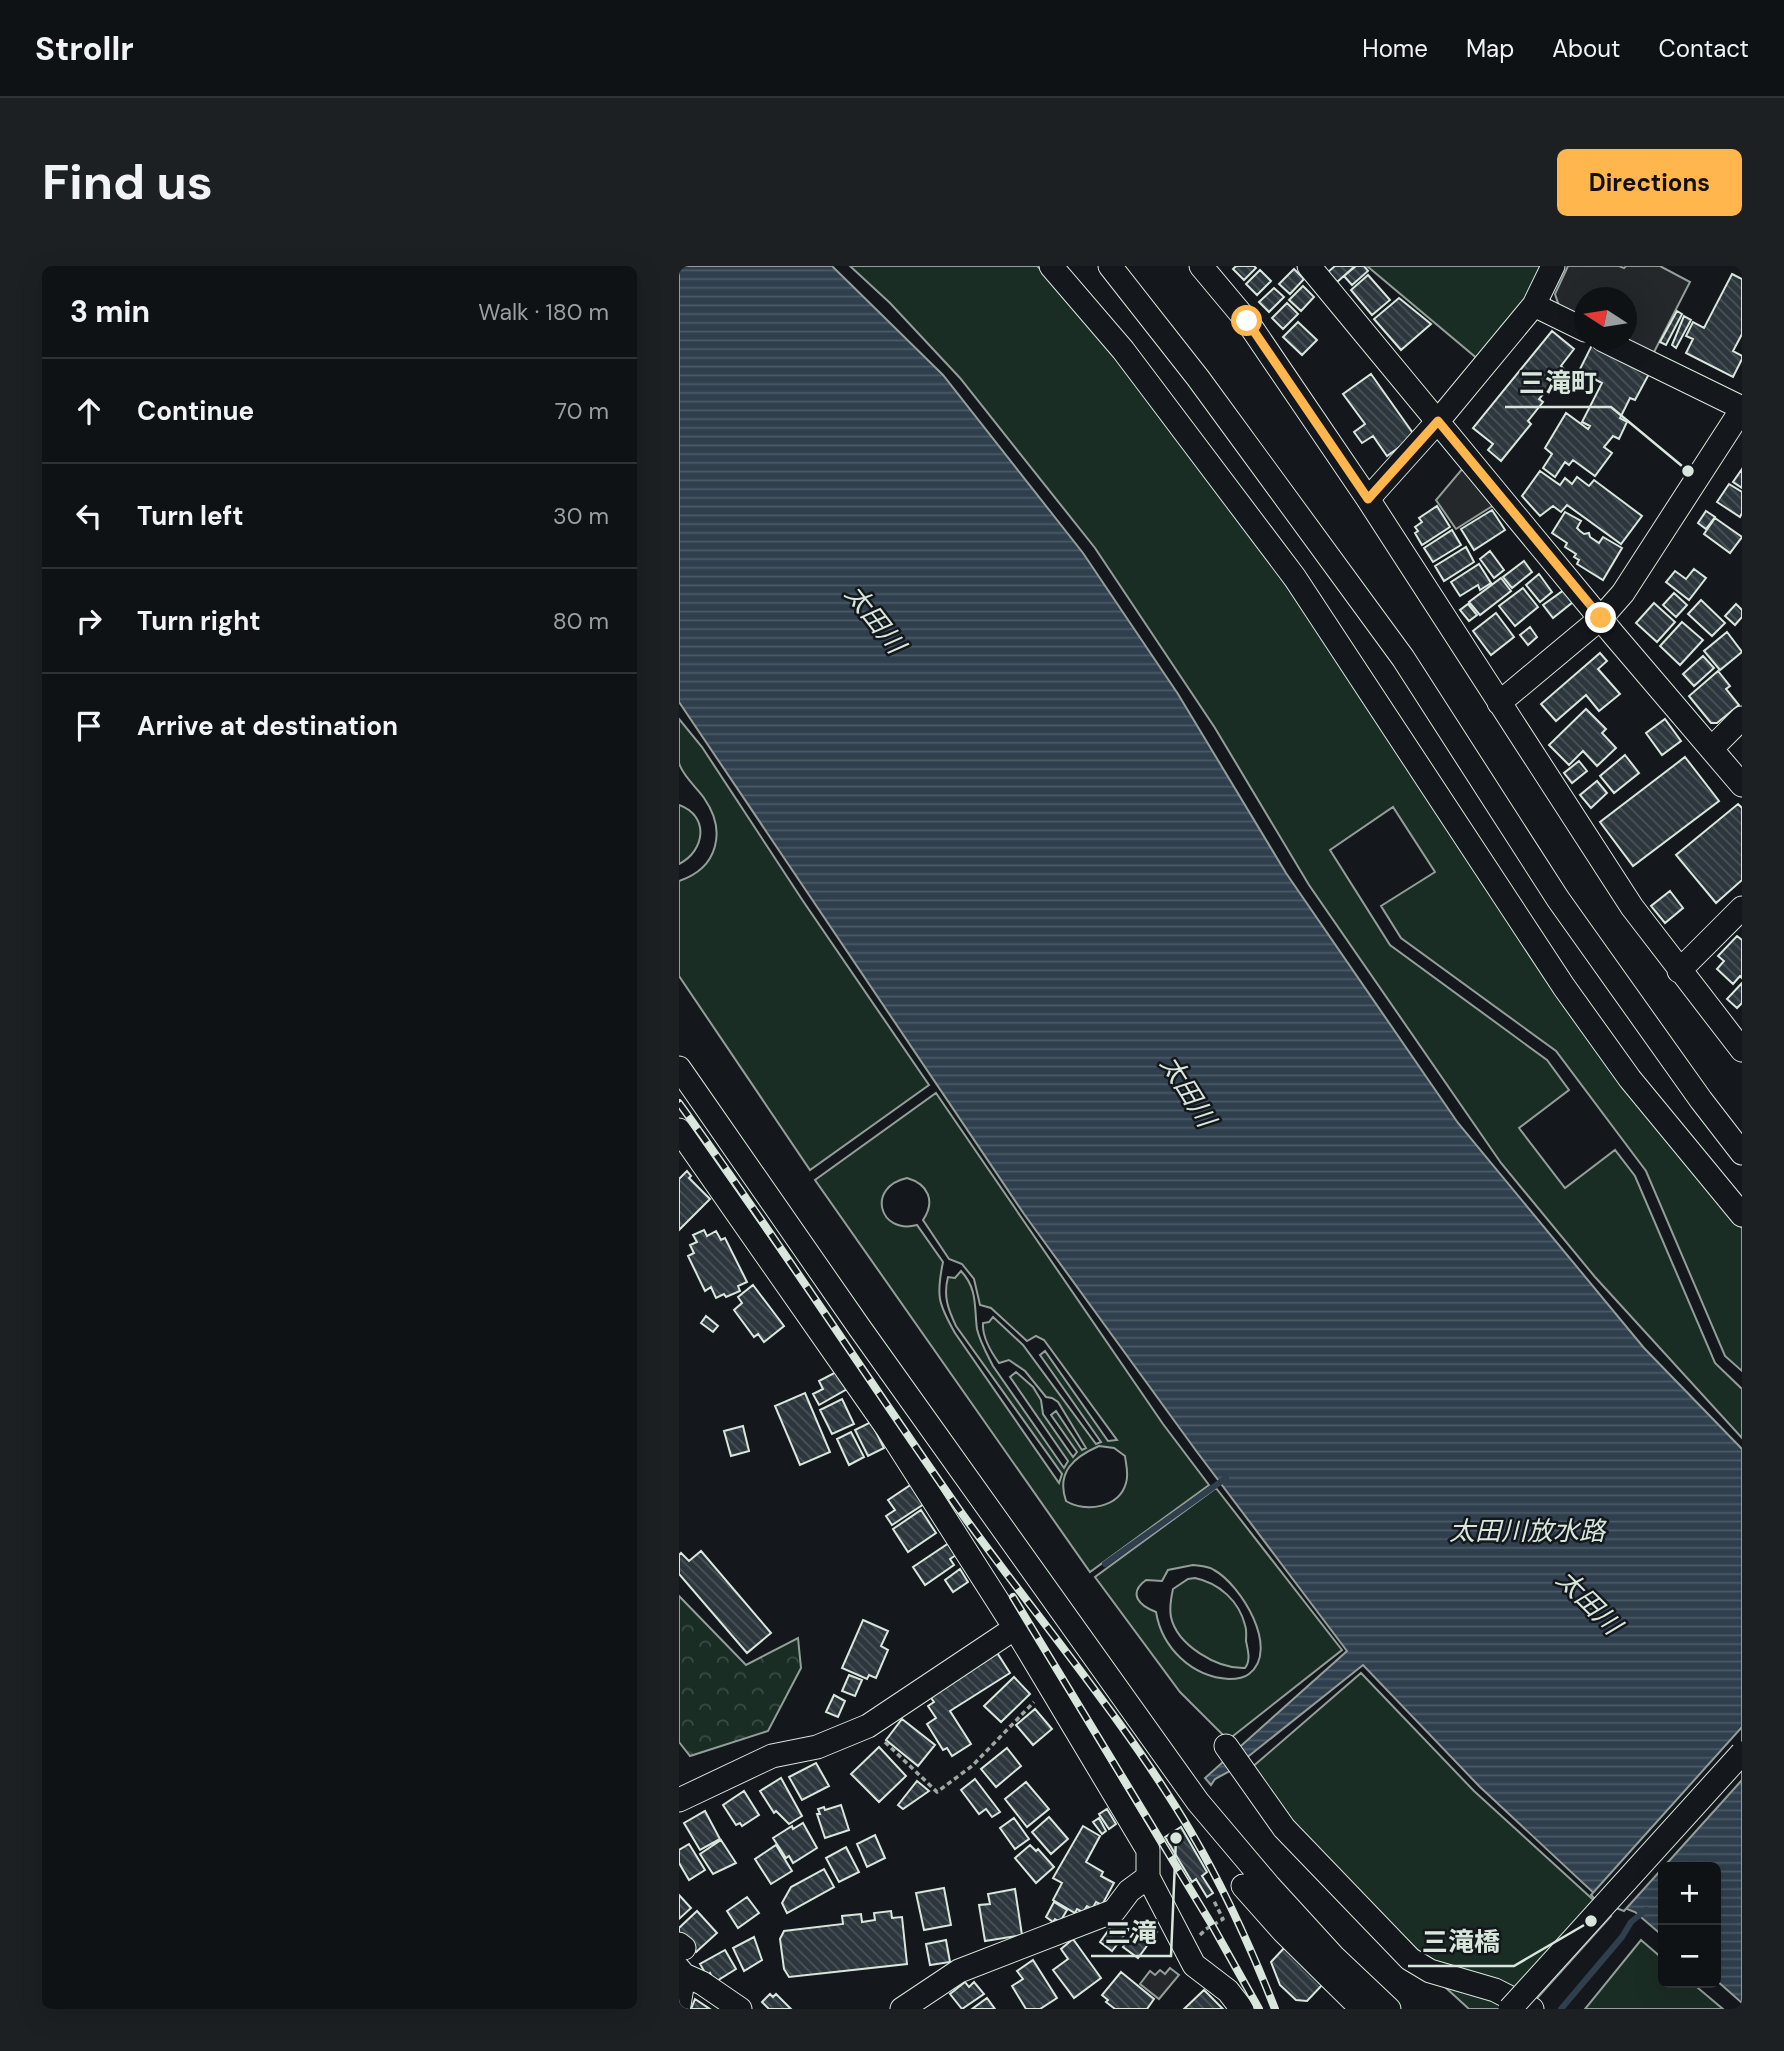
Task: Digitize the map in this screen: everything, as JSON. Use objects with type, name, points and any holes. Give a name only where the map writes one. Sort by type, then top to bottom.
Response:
[{"type":"street","points":[[1051,266],[1123,350],[1287,568],[1563,987],[1630,1080],[1742,1215]]},
{"type":"street","points":[[1109,266],[1198,379],[1403,657],[1558,899],[1701,1101],[1742,1153]]},
{"type":"street","points":[[1201,266],[1247,321],[1368,499],[1632,907],[1742,1051]]},
{"type":"street","points":[[1309,266],[1742,785]]},
{"type":"street","points":[[1368,499],[1438,421],[1534,305],[1553,266]]},
{"type":"street","points":[[1534,305],[1574,325]]},
{"type":"street","points":[[1499,703],[1601,618],[1623,593],[1742,409],[1624,350]]},
{"type":"street","points":[[1712,748],[1742,718]]},
{"type":"street","points":[[1679,971],[1742,908]]},
{"type":"street","points":[[679,1068],[867,1338],[1198,1802],[1260,1876],[1333,1956],[1389,2009]]},
{"type":"street","points":[[679,1130],[888,1429],[1015,1628],[1148,1850],[1148,1877],[1194,1965],[1228,1991],[1242,2009]]},
{"type":"street","points":[[679,1800],[772,1756],[817,1747],[868,1726],[1015,1628]]},
{"type":"street","points":[[1226,1746],[1284,1828],[1410,1959],[1430,1972],[1478,1983],[1511,1996],[1524,2008],[1742,1753]]},
{"type":"street","points":[[902,2009],[959,1971],[1114,1911],[1129,1891],[1148,1877]]},
{"type":"street","points":[[1243,1886],[1283,1931],[1363,2009]]},
{"type":"street","points":[[679,2005],[681,1959]]},
{"type":"street","points":[[681,1959],[702,1983],[740,2009]]},
{"type":"path","points":[[868,1726],[937,1792],[972,1766],[1050,1686]]},
{"type":"path","points":[[1184,1946],[1223,1919],[1214,1901]]},
{"type":"green space","points":[[850,266],[1037,266],[1053,281],[1178,434],[1339,659],[1716,1199],[1742,1228],[1742,1371],[1725,1356],[1646,1171],[1556,1051],[1401,938],[1381,906],[1435,872],[1393,807],[1330,850],[1390,945],[1547,1060],[1569,1090],[1519,1128],[1565,1188],[1615,1150],[1635,1176],[1715,1363],[1742,1389],[1742,1438],[1595,1277],[1501,1163],[1309,885],[1215,728],[1095,548],[960,378],[890,303]]},
{"type":"green space","points":[[1367,266],[1548,266],[1530,300],[1479,360]]},
{"type":"green space","points":[[679,719],[702,747],[929,1085],[810,1170],[679,976],[679,881],[703,867],[715,847],[716,835],[711,811],[679,763]]},
{"type":"green space","points":[[679,805],[696,817],[700,834],[694,851],[679,864]]},
{"type":"green space","points":[[936,1093],[1163,1424],[1209,1485],[1090,1572],[815,1180]],"holes":[[[907,1178],[920,1184],[928,1194],[929,1206],[923,1220],[949,1259],[962,1264],[974,1279],[980,1305],[991,1308],[1027,1341],[1036,1336],[1044,1340],[1117,1440],[1108,1441],[1045,1351],[1040,1355],[1101,1442],[1096,1444],[1023,1345],[993,1317],[989,1322],[983,1323],[983,1328],[988,1344],[999,1363],[1009,1360],[1025,1371],[1046,1397],[1058,1402],[1086,1448],[1082,1450],[1056,1411],[1051,1415],[1077,1452],[1073,1457],[1043,1414],[1041,1400],[1033,1387],[1016,1372],[1010,1377],[1068,1461],[1064,1468],[993,1366],[978,1334],[974,1299],[966,1278],[961,1271],[955,1278],[948,1277],[947,1302],[956,1326],[1062,1474],[1059,1483],[949,1323],[939,1291],[943,1262],[917,1225],[904,1226],[894,1223],[886,1217],[882,1209],[882,1199],[886,1191],[894,1183]],[[1099,1446],[1114,1448],[1125,1456],[1127,1476],[1122,1491],[1116,1498],[1101,1506],[1082,1507],[1066,1501],[1063,1482],[1069,1467],[1082,1455]]]},
{"type":"green space","points":[[1216,1488],[1342,1650],[1228,1740],[1180,1692],[1095,1577]],"holes":[[[1193,1565],[1212,1569],[1224,1577],[1245,1602],[1253,1618],[1261,1649],[1258,1663],[1245,1676],[1229,1679],[1215,1677],[1191,1666],[1172,1648],[1159,1625],[1156,1612],[1138,1599],[1137,1590],[1146,1580],[1162,1581],[1168,1570]]]},
{"type":"green space","points":[[1195,1578],[1220,1589],[1238,1608],[1246,1629],[1248,1659],[1245,1668],[1211,1660],[1190,1646],[1175,1627],[1170,1610],[1173,1589],[1188,1579]]},
{"type":"green space","points":[[679,1596],[746,1665],[798,1638],[801,1668],[768,1731],[690,1756],[679,1742]]},
{"type":"green space","points":[[1361,1673],[1474,1791],[1611,1916],[1531,2005],[1435,1967],[1283,1820],[1250,1769]]},
{"type":"green space","points":[[1641,1940],[1658,1955],[1658,1988],[1698,1988],[1723,2009],[1585,2009]]},
{"type":"green space","points":[[1448,1982],[1513,2009],[1469,2009],[1445,1987]]},
{"type":"shaded area","points":[[1568,266],[1660,266],[1690,282],[1652,356],[1637,346],[1637,287],[1574,287],[1574,314],[1559,306],[1555,294]]},
{"type":"shaded area","points":[[1463,468],[1494,505],[1456,529],[1436,500]]},
{"type":"shaded area","points":[[1170,1968],[1179,1975],[1159,1999],[1140,1984],[1150,1971],[1155,1975],[1160,1970],[1165,1974]]},
{"type":"water","name":"太田川放水路","points":[[679,266],[832,266],[943,375],[1083,553],[1178,694],[1286,873],[1458,1123],[1644,1348],[1742,1449],[1742,2003],[1721,1984],[1721,1862],[1658,1862],[1658,1932],[1635,1912],[1599,1898],[1479,1786],[1363,1665],[1230,1771],[1215,1779],[1211,1785],[1205,1778],[1347,1651],[1197,1452],[1024,1214],[679,702]]},
{"type":"pier","points":[[1742,1727],[1742,1780],[1668,1862],[1658,1862],[1658,1873],[1624,1911],[1597,1901],[1591,1895]]},
{"type":"building","points":[[1236,266],[1256,268],[1244,280],[1233,269]]},
{"type":"building","points":[[1335,266],[1355,266],[1337,282],[1328,272]]},
{"type":"building","points":[[1356,266],[1364,266],[1368,271],[1352,285],[1344,276]]},
{"type":"building","points":[[1294,269],[1304,279],[1290,294],[1279,284]]},
{"type":"building","points":[[1260,270],[1271,281],[1257,295],[1246,284]]},
{"type":"building","points":[[1732,274],[1742,279],[1742,334],[1733,351],[1742,356],[1742,359],[1733,377],[1686,353],[1693,339],[1686,336],[1693,322],[1704,328]]},
{"type":"building","points":[[1368,275],[1390,300],[1372,315],[1351,290]]},
{"type":"building","points":[[1303,286],[1314,297],[1301,311],[1289,300]]},
{"type":"building","points":[[1274,288],[1284,297],[1269,312],[1259,302]]},
{"type":"building","points":[[1399,298],[1431,324],[1401,350],[1374,319]]},
{"type":"building","points":[[1287,303],[1298,314],[1283,329],[1272,318]]},
{"type":"building","points":[[1677,311],[1682,314],[1666,345],[1660,342]]},
{"type":"building","points":[[1684,316],[1691,320],[1676,348],[1672,345]]},
{"type":"building","points":[[1298,322],[1317,340],[1302,355],[1283,337]]},
{"type":"building","points":[[1552,331],[1574,349],[1561,366],[1564,369],[1539,399],[1543,402],[1528,421],[1531,424],[1501,461],[1488,450],[1493,444],[1473,428]]},
{"type":"building","points":[[1590,350],[1602,350],[1649,374],[1635,400],[1630,398],[1620,418],[1627,422],[1619,439],[1613,436],[1604,447],[1612,453],[1595,476],[1573,460],[1569,465],[1565,462],[1555,477],[1543,468],[1552,454],[1545,448],[1566,413],[1588,429],[1590,426],[1582,422],[1602,383],[1579,371]]},
{"type":"building","points":[[1371,374],[1415,436],[1387,456],[1373,436],[1362,443],[1354,432],[1365,424],[1343,394]]},
{"type":"building","points":[[1742,469],[1742,488],[1733,482]]},
{"type":"building","points":[[1540,471],[1560,485],[1565,478],[1572,484],[1577,477],[1589,486],[1594,480],[1642,516],[1621,544],[1567,505],[1561,512],[1553,506],[1540,516],[1522,496]]},
{"type":"building","points":[[1729,484],[1742,492],[1740,517],[1717,502]]},
{"type":"building","points":[[1437,506],[1450,527],[1422,545],[1415,533],[1418,531],[1415,527],[1422,522],[1419,518]]},
{"type":"building","points":[[1492,510],[1505,530],[1474,550],[1461,529]]},
{"type":"building","points":[[1706,511],[1715,517],[1706,529],[1698,523]]},
{"type":"building","points":[[1565,512],[1581,521],[1577,528],[1584,534],[1589,533],[1590,537],[1599,543],[1603,537],[1622,548],[1603,580],[1577,564],[1579,560],[1574,557],[1576,554],[1565,547],[1567,543],[1552,533]]},
{"type":"building","points":[[1715,518],[1742,537],[1730,553],[1704,534]]},
{"type":"building","points":[[1452,530],[1461,545],[1433,562],[1424,548]]},
{"type":"building","points":[[1466,547],[1474,562],[1444,581],[1435,566]]},
{"type":"building","points":[[1490,551],[1504,570],[1494,578],[1480,559]]},
{"type":"building","points":[[1524,561],[1532,572],[1512,588],[1503,577]]},
{"type":"building","points":[[1479,564],[1491,583],[1480,590],[1478,585],[1460,596],[1451,582]]},
{"type":"building","points":[[1694,569],[1706,578],[1689,600],[1666,582],[1675,571],[1686,579]]},
{"type":"building","points":[[1539,574],[1552,592],[1540,602],[1526,585]]},
{"type":"building","points":[[1501,578],[1511,591],[1480,615],[1469,602]]},
{"type":"building","points":[[1523,588],[1538,607],[1515,626],[1499,606]]},
{"type":"building","points":[[1564,590],[1573,602],[1553,618],[1543,605]]},
{"type":"building","points":[[1674,593],[1687,605],[1676,617],[1663,605]]},
{"type":"building","points":[[1701,600],[1725,623],[1712,636],[1688,614]]},
{"type":"building","points":[[1654,603],[1675,622],[1657,642],[1636,623]]},
{"type":"building","points":[[1468,604],[1477,615],[1469,621],[1460,610]]},
{"type":"building","points":[[1736,604],[1742,610],[1742,617],[1735,625],[1725,616]]},
{"type":"building","points":[[1496,613],[1514,637],[1491,655],[1473,631]]},
{"type":"building","points":[[1682,622],[1703,640],[1680,665],[1660,646]]},
{"type":"building","points":[[1530,627],[1537,637],[1528,645],[1520,635]]},
{"type":"building","points":[[1727,632],[1742,652],[1720,670],[1704,651]]},
{"type":"building","points":[[1600,653],[1607,661],[1598,669],[1620,694],[1599,711],[1586,695],[1556,721],[1541,704]]},
{"type":"building","points":[[1703,656],[1714,668],[1694,686],[1683,674]]},
{"type":"building","points":[[1718,671],[1730,686],[1726,689],[1739,705],[1717,723],[1711,723],[1689,696]]},
{"type":"building","points":[[1586,709],[1606,729],[1602,733],[1616,748],[1597,766],[1583,751],[1569,765],[1549,745]]},
{"type":"building","points":[[1665,719],[1681,741],[1662,755],[1646,733]]},
{"type":"building","points":[[1625,755],[1639,773],[1614,793],[1600,776]]},
{"type":"building","points":[[1685,757],[1719,801],[1633,866],[1600,822]]},
{"type":"building","points":[[1579,761],[1587,771],[1572,783],[1564,773]]},
{"type":"building","points":[[1597,781],[1607,793],[1591,808],[1580,795]]},
{"type":"building","points":[[1738,804],[1742,808],[1742,880],[1716,903],[1676,855]]},
{"type":"building","points":[[1670,891],[1683,908],[1665,923],[1651,906]]},
{"type":"building","points":[[1737,936],[1742,940],[1742,978],[1740,976],[1733,984],[1717,969],[1724,961],[1718,956]]},
{"type":"building","points":[[1742,983],[1742,1003],[1737,1008],[1727,999]]},
{"type":"building","points":[[687,1171],[691,1176],[689,1178],[710,1199],[679,1230],[679,1179]]},
{"type":"building","points":[[704,1230],[707,1236],[716,1231],[721,1240],[725,1238],[747,1282],[738,1286],[740,1291],[716,1298],[711,1287],[705,1291],[688,1256],[694,1253],[690,1245],[697,1242],[693,1235]]},
{"type":"building","points":[[753,1285],[784,1326],[764,1342],[758,1334],[754,1337],[734,1310],[742,1303],[738,1297]]},
{"type":"building","points":[[706,1316],[718,1326],[713,1332],[701,1323]]},
{"type":"building","points":[[838,1371],[847,1389],[819,1405],[813,1394],[823,1389],[819,1381]]},
{"type":"building","points":[[805,1393],[830,1452],[800,1465],[775,1406]]},
{"type":"building","points":[[842,1399],[854,1424],[832,1434],[820,1410]]},
{"type":"building","points":[[871,1422],[884,1448],[868,1456],[855,1430]]},
{"type":"building","points":[[743,1426],[749,1451],[731,1456],[724,1431]]},
{"type":"building","points":[[851,1432],[864,1457],[849,1465],[837,1439]]},
{"type":"building","points":[[912,1484],[924,1504],[892,1525],[886,1516],[895,1510],[888,1500]]},
{"type":"building","points":[[921,1510],[936,1533],[908,1552],[893,1529]]},
{"type":"building","points":[[949,1543],[956,1555],[950,1559],[954,1565],[925,1585],[913,1567]]},
{"type":"building","points":[[701,1551],[771,1633],[747,1653],[679,1574],[679,1555],[681,1553],[689,1561]]},
{"type":"building","points":[[960,1569],[968,1582],[953,1592],[945,1580]]},
{"type":"building","points":[[863,1620],[888,1631],[881,1646],[888,1650],[876,1678],[869,1675],[867,1679],[842,1668]]},
{"type":"building","points":[[996,1651],[1010,1673],[950,1711],[971,1744],[952,1756],[947,1748],[943,1750],[927,1724],[936,1718],[928,1706],[934,1702],[929,1695]]},
{"type":"building","points":[[849,1675],[862,1680],[855,1696],[842,1691]]},
{"type":"building","points":[[1014,1677],[1030,1694],[1001,1722],[984,1706]]},
{"type":"building","points":[[834,1695],[845,1701],[838,1717],[826,1712]]},
{"type":"building","points":[[1035,1709],[1052,1729],[1033,1745],[1016,1725]]},
{"type":"building","points":[[902,1719],[935,1745],[918,1766],[886,1740]]},
{"type":"building","points":[[879,1747],[906,1776],[879,1802],[851,1774]]},
{"type":"building","points":[[1007,1748],[1021,1766],[996,1787],[981,1769]]},
{"type":"building","points":[[816,1763],[829,1786],[802,1800],[789,1777]]},
{"type":"building","points":[[781,1778],[802,1816],[789,1824],[776,1811],[774,1813],[760,1791]]},
{"type":"building","points":[[975,1779],[1000,1812],[992,1817],[986,1809],[979,1814],[961,1790]]},
{"type":"building","points":[[917,1781],[929,1791],[903,1809],[898,1805]]},
{"type":"building","points":[[1026,1782],[1049,1809],[1027,1827],[1005,1799]]},
{"type":"building","points":[[744,1791],[759,1815],[742,1826],[740,1823],[736,1825],[723,1805]]},
{"type":"building","points":[[841,1805],[849,1830],[825,1838],[817,1814],[820,1814],[818,1809],[824,1807],[825,1810]]},
{"type":"building","points":[[1107,1809],[1116,1824],[1109,1829],[1099,1814]]},
{"type":"building","points":[[705,1811],[720,1839],[700,1850],[684,1823]]},
{"type":"building","points":[[1049,1817],[1068,1839],[1051,1854],[1032,1832]]},
{"type":"building","points":[[1014,1818],[1029,1839],[1015,1849],[1000,1828]]},
{"type":"building","points":[[1099,1818],[1106,1831],[1102,1834],[1093,1822]]},
{"type":"building","points":[[803,1823],[817,1848],[793,1863],[789,1856],[786,1858],[773,1838],[792,1826],[793,1829]]},
{"type":"building","points":[[1083,1826],[1100,1836],[1086,1862],[1103,1872],[1101,1876],[1114,1883],[1102,1905],[1096,1902],[1092,1909],[1087,1906],[1083,1912],[1077,1909],[1075,1913],[1053,1900],[1062,1883],[1053,1878]]},
{"type":"building","points":[[1181,1827],[1207,1872],[1202,1876],[1213,1893],[1207,1897],[1196,1879],[1192,1882],[1165,1837]]},
{"type":"building","points":[[875,1835],[885,1858],[867,1867],[857,1844]]},
{"type":"building","points":[[721,1840],[736,1863],[713,1874],[700,1854]]},
{"type":"building","points":[[689,1844],[705,1870],[689,1880],[679,1863],[679,1850]]},
{"type":"building","points":[[776,1845],[792,1871],[771,1884],[755,1859]]},
{"type":"building","points":[[1030,1845],[1036,1851],[1038,1849],[1054,1867],[1036,1883],[1015,1858]]},
{"type":"building","points":[[846,1847],[859,1872],[839,1882],[826,1858]]},
{"type":"building","points":[[824,1869],[834,1887],[787,1913],[782,1903],[791,1887]]},
{"type":"building","points":[[944,1888],[951,1925],[924,1930],[916,1893]]},
{"type":"building","points":[[1015,1889],[1022,1935],[985,1941],[979,1905],[990,1904],[988,1894]]},
{"type":"building","points":[[679,1895],[691,1908],[679,1919]]},
{"type":"building","points":[[747,1897],[759,1913],[738,1928],[727,1911]]},
{"type":"building","points":[[1054,1902],[1067,1910],[1060,1922],[1055,1919],[1053,1922],[1046,1917]]},
{"type":"building","points":[[697,1911],[717,1933],[696,1952],[679,1934],[679,1928]]},
{"type":"building","points":[[891,1911],[892,1918],[902,1917],[907,1964],[789,1977],[784,1969],[780,1939],[784,1931],[843,1924],[842,1916],[861,1914],[862,1922],[875,1920],[874,1913]]},
{"type":"building","points":[[1116,1920],[1129,1929],[1112,1951],[1100,1942]]},
{"type":"building","points":[[1143,1921],[1157,1932],[1138,1958],[1123,1947]]},
{"type":"building","points":[[754,1937],[762,1960],[744,1971],[733,1948]]},
{"type":"building","points":[[1073,1939],[1101,1978],[1074,1998],[1053,1970],[1068,1959],[1061,1949]]},
{"type":"building","points":[[946,1940],[950,1962],[930,1965],[926,1944]]},
{"type":"building","points":[[1286,1946],[1324,1983],[1307,2001],[1296,2000],[1280,1985],[1271,1962]]},
{"type":"building","points":[[725,1950],[736,1969],[715,1982],[710,1973],[707,1976],[700,1964]]},
{"type":"building","points":[[1033,1960],[1057,1998],[1040,2009],[1026,2009],[1012,1986],[1023,1979],[1017,1971]]},
{"type":"building","points":[[1121,1972],[1154,1999],[1147,2009],[1115,2009],[1106,2002],[1108,2000],[1102,1995]]},
{"type":"building","points":[[965,1982],[969,1987],[974,1982],[984,1994],[962,2009],[950,1994]]},
{"type":"building","points":[[1204,1990],[1223,2009],[1184,2009]]},
{"type":"building","points":[[770,1994],[773,1997],[776,1994],[791,2009],[769,2009],[762,2002]]},
{"type":"building","points":[[987,1998],[995,2009],[972,2009]]},
{"type":"building","points":[[695,1999],[710,2009],[691,2009]]},
{"type":"waterway","points":[[1105,1564],[1226,1478]]},
{"type":"waterway","points":[[1561,2009],[1622,1937],[1631,1922],[1646,1910]]},
{"type":"railway","points":[[679,1103],[958,1508],[1108,1707],[1165,1789],[1226,1897],[1275,2009]]},
{"type":"railway","points":[[1013,1597],[1212,1925],[1259,2009]]},
{"type":"place","name":"三滝町","points":[[1688,471]]},
{"type":"place","name":"三滝","points":[[1176,1838]]},
{"type":"place","name":"三滝橋","points":[[1591,1921]]},
{"type":"route","points":[[1247,321],[1368,499],[1438,421],[1601,618]]},
{"type":"water label","name":"太田川","points":[[875,619]]},
{"type":"water label","name":"太田川","points":[[1188,1091]]},
{"type":"water label","name":"太田川","points":[[1589,1602]]}]
